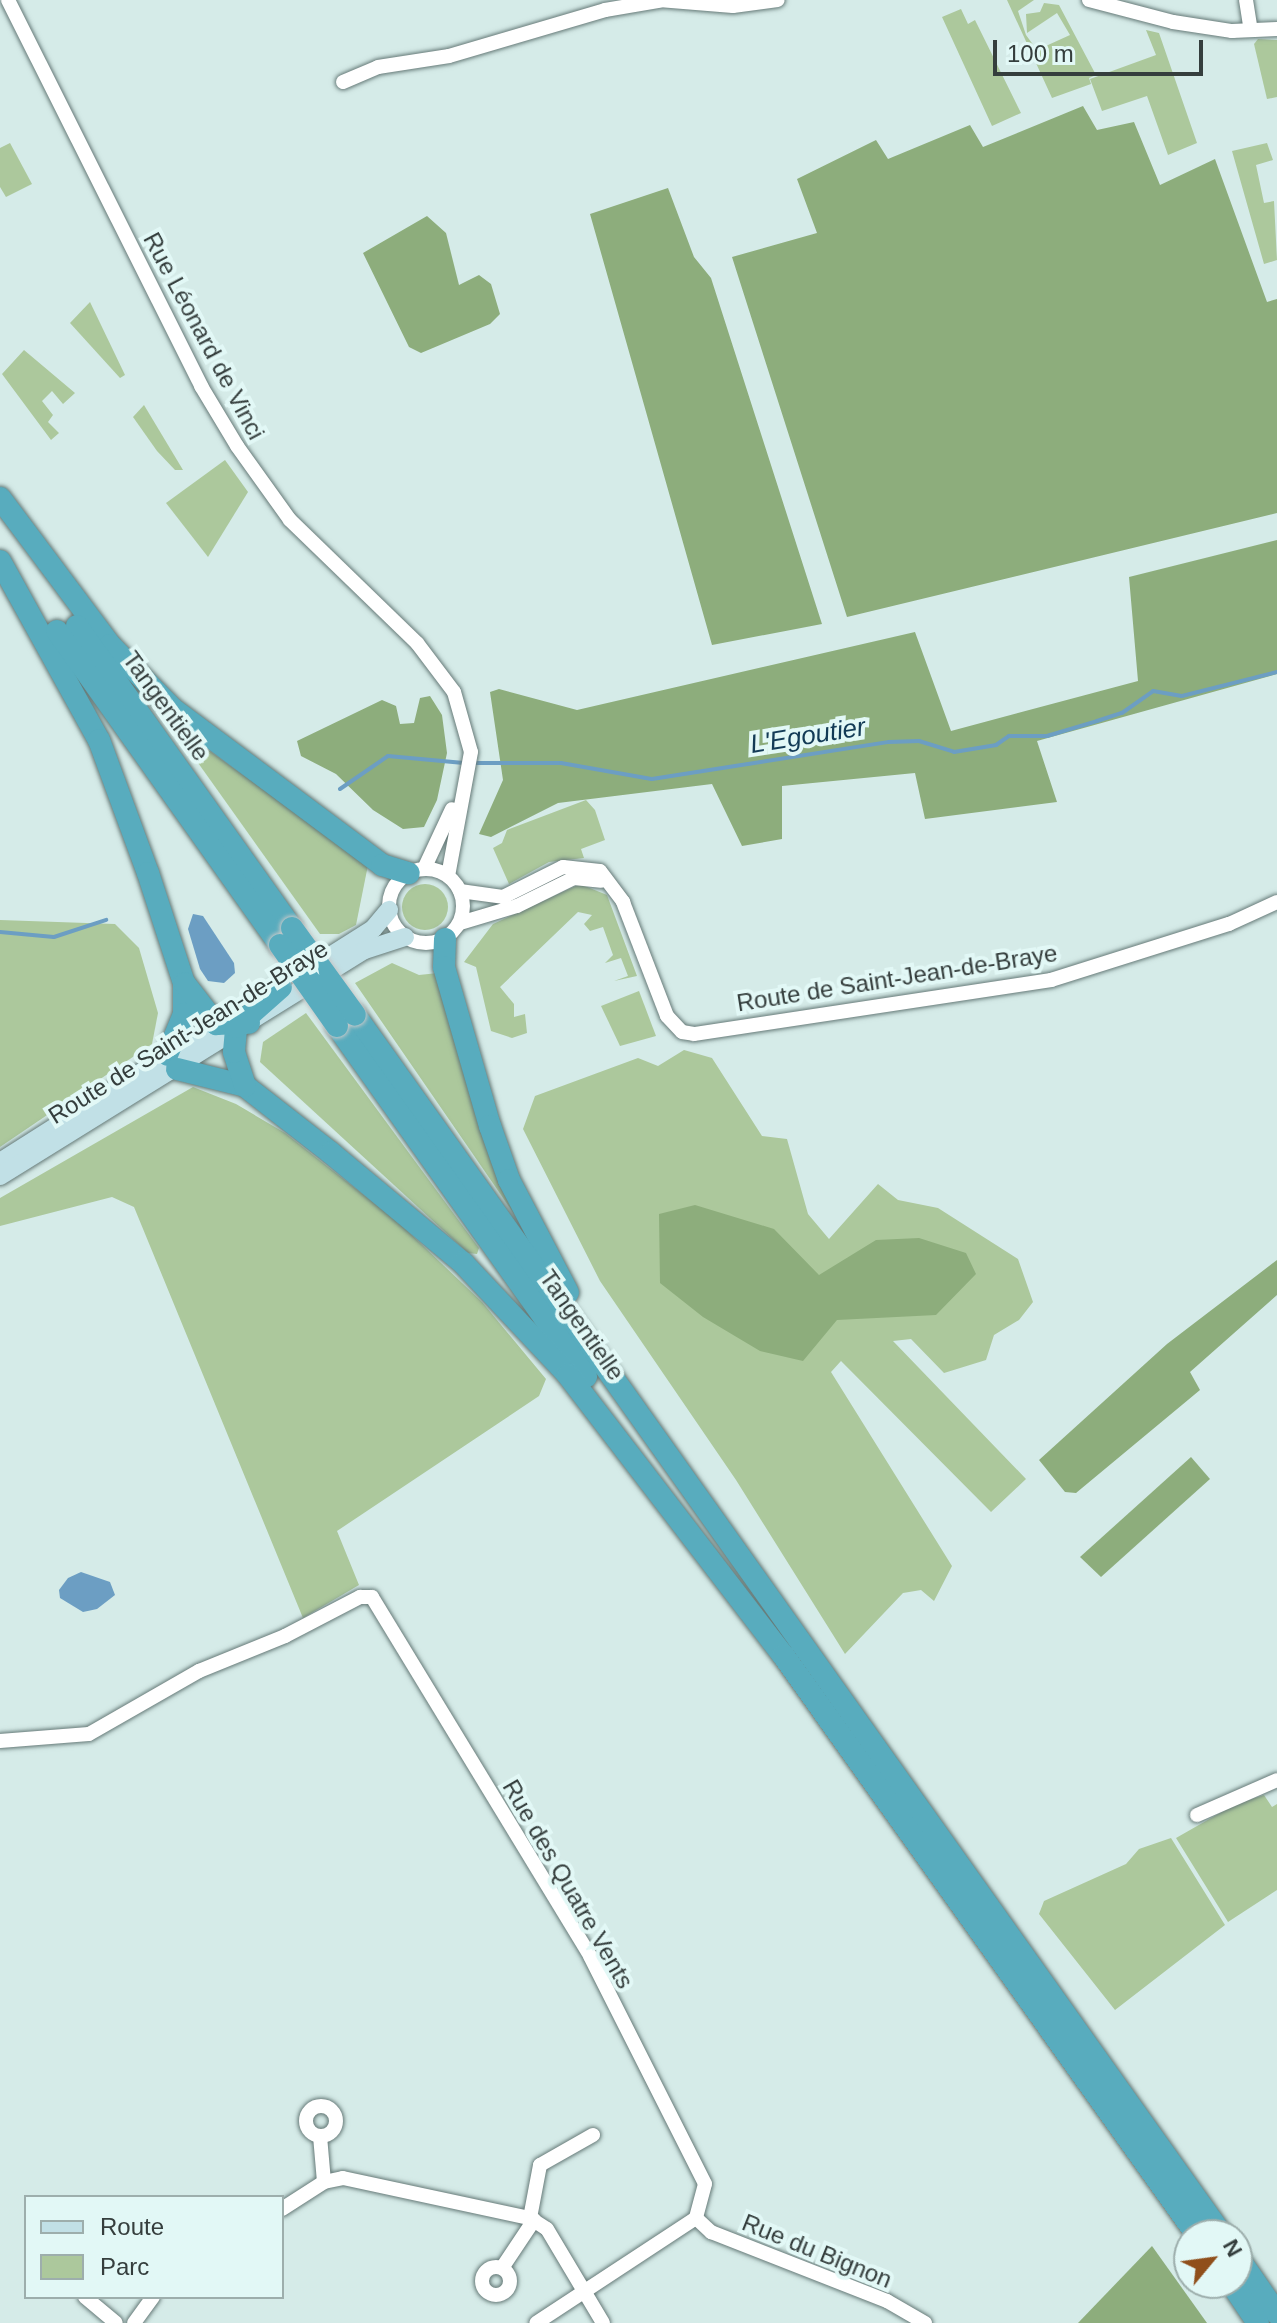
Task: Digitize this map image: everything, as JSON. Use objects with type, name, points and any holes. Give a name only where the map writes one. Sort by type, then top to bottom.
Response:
[{"type":"highway","points":[[0,498],[100,633],[173,709],[382,865],[416,871]]},
{"type":"highway","name":"Tangentielle","points":[[0,512],[286,936]]},
{"type":"highway","name":"Tangentielle","points":[[0,552],[286,936]]},
{"type":"highway","points":[[0,561],[99,740],[184,983],[184,1014],[172,1062],[245,1086],[398,1205],[505,1304],[568,1375],[783,1655],[1186,2219]]},
{"type":"highway","points":[[452,931],[443,964],[462,1039],[509,1180],[565,1289],[692,1489]]},
{"type":"highway","points":[[286,936],[692,1489],[1211,2219]]},
{"type":"highway","points":[[184,983],[235,1027],[245,1086]]},
{"type":"highway","points":[[235,1027],[281,987]]},
{"type":"highway","name":"Tangentielle","points":[[346,1021],[783,1655]]},
{"type":"highway","points":[[1253,2279],[1277,2314]]},
{"type":"highway","points":[[1242,2299],[1258,2323]]},
{"type":"main road","name":"Route de Saint-Jean-de-Braye","points":[[281,987],[368,932],[389,910]]},
{"type":"main road","name":"Route de Saint-Jean-de-Braye","points":[[0,1162],[365,950],[405,937]]},
{"type":"main road","name":"Route de Saint-Jean-de-Braye","points":[[0,1176],[172,1062]]},
{"type":"street","name":"Rue Léonard de Vinci","points":[[8,0],[194,373],[237,446],[309,541],[434,662],[462,710],[468,767],[448,876]]},
{"type":"street","points":[[343,82],[378,67],[449,56],[605,10],[659,0],[733,6],[778,0]]},
{"type":"street","points":[[1089,0],[1171,22],[1251,30],[1277,29]]},
{"type":"street","points":[[1246,0],[1251,30]]},
{"type":"street","points":[[468,767],[416,871],[393,889],[389,910],[405,937],[424,944],[517,906],[574,878],[609,882]]},
{"type":"street","points":[[416,871],[448,876],[460,891],[503,897],[551,871],[574,866],[600,871],[609,882]]},
{"type":"street","name":"Route de Saint-Jean-de-Braye","points":[[609,882],[623,902],[667,1016],[682,1032],[694,1034],[1051,980],[1229,924],[1277,902]]},
{"type":"street","points":[[452,931],[460,891]]},
{"type":"street","name":"Rue des Quatre Vents","points":[[0,1741],[89,1734],[199,1671],[285,1636],[360,1597],[372,1597],[590,1956],[705,2184],[704,2202],[696,2218]]},
{"type":"street","points":[[1197,1815],[1277,1780]]},
{"type":"street","points":[[502,2268],[532,2219],[540,2165],[593,2135]]},
{"type":"street","points":[[320,2136],[324,2182]]},
{"type":"street","points":[[284,2208],[324,2182],[343,2178],[532,2219],[547,2229],[603,2323]]},
{"type":"street","points":[[536,2323],[696,2218]]},
{"type":"street","name":"Rue du Bignon","points":[[696,2218],[711,2232],[887,2301],[925,2323]]},
{"type":"street","points":[[87,2299],[116,2323]]},
{"type":"street","points":[[134,2323],[152,2299]]},
{"type":"green space","points":[[1007,0],[1034,0],[1018,11],[1026,35],[1037,50],[1070,35],[1057,13],[1027,33],[1026,14],[1040,12],[1044,3],[1059,5],[1096,75],[1089,78],[1091,84],[1052,98]]},
{"type":"green space","points":[[961,9],[968,24],[975,20],[1021,113],[992,126],[942,17]]},
{"type":"green space","points":[[1146,30],[1159,33],[1197,143],[1168,155],[1147,96],[1102,111],[1090,79],[1156,55]]},
{"type":"green space","points":[[1258,39],[1277,40],[1277,97],[1267,99],[1254,44]]},
{"type":"green space","points":[[1083,106],[1097,130],[1134,122],[1160,185],[1215,159],[1267,302],[1277,299],[1277,513],[847,617],[732,257],[817,233],[797,179],[876,140],[888,159],[970,125],[983,147]]},
{"type":"green space","points":[[10,143],[32,184],[6,197],[0,187],[0,148]]},
{"type":"green space","points":[[1267,143],[1273,160],[1256,165],[1264,203],[1274,201],[1277,260],[1264,264],[1232,151]]},
{"type":"green space","points":[[668,188],[694,257],[711,278],[822,624],[712,645],[590,214]]},
{"type":"green space","points":[[427,216],[446,233],[459,285],[479,275],[491,284],[500,314],[490,324],[421,353],[409,347],[363,253]]},
{"type":"green space","points":[[90,302],[125,375],[120,378],[70,323]]},
{"type":"green space","points":[[24,350],[75,393],[63,404],[52,391],[42,401],[53,415],[48,422],[59,433],[51,440],[2,374]]},
{"type":"green space","points":[[144,405],[183,470],[175,470],[157,451],[133,417]]},
{"type":"green space","points":[[225,460],[248,492],[208,557],[166,503]]},
{"type":"green space","points":[[1277,540],[1277,674],[1037,741],[1057,802],[925,819],[915,773],[782,786],[782,839],[742,846],[712,784],[558,803],[491,837],[479,834],[503,780],[490,692],[499,689],[577,710],[915,632],[951,731],[1138,681],[1129,577]]},
{"type":"green space","points":[[430,696],[442,715],[447,753],[437,800],[424,827],[403,829],[373,810],[336,774],[301,756],[297,741],[382,700],[396,706],[400,724],[414,723],[420,698]]},
{"type":"green space","points":[[200,744],[368,865],[356,925],[339,934],[320,934],[191,753],[191,746]]},
{"type":"green space","points":[[586,800],[595,810],[605,840],[581,849],[584,858],[549,862],[509,884],[493,848],[502,843],[507,830]]},
{"type":"green space","points":[[425,884],[441,891],[448,907],[441,923],[425,930],[409,923],[402,907],[409,891]]},
{"type":"green space","points":[[580,884],[607,895],[637,976],[614,981],[628,976],[621,958],[605,963],[613,955],[603,927],[590,931],[584,924],[592,915],[578,912],[500,987],[514,1004],[514,1017],[525,1014],[527,1033],[512,1038],[491,1031],[476,967],[464,962],[493,924]]},
{"type":"green space","points":[[0,920],[115,924],[139,948],[158,1013],[152,1044],[0,1147]]},
{"type":"green space","points":[[392,963],[419,975],[438,973],[528,1234],[355,983]]},
{"type":"green space","points":[[639,991],[656,1036],[620,1046],[601,1006]]},
{"type":"green space","points":[[306,1013],[479,1248],[477,1254],[468,1253],[260,1062],[263,1042]]},
{"type":"green space","points":[[684,1050],[712,1058],[762,1136],[787,1139],[808,1214],[829,1239],[878,1184],[898,1200],[938,1208],[1018,1259],[1033,1302],[1019,1320],[994,1335],[986,1360],[944,1373],[911,1339],[893,1341],[1026,1479],[991,1512],[841,1361],[831,1372],[952,1566],[934,1601],[921,1590],[903,1593],[845,1654],[736,1480],[600,1281],[523,1129],[535,1096],[638,1058],[658,1066]]},
{"type":"green space","points":[[193,1087],[236,1104],[285,1133],[398,1222],[482,1302],[546,1379],[539,1396],[337,1531],[359,1585],[303,1618],[134,1207],[112,1197],[0,1226],[0,1198]]},
{"type":"green space","points":[[695,1205],[774,1229],[819,1275],[876,1240],[919,1238],[966,1253],[976,1274],[936,1315],[837,1320],[803,1361],[760,1351],[703,1317],[660,1283],[659,1214]]},
{"type":"green space","points":[[1277,1260],[1277,1295],[1190,1372],[1200,1390],[1076,1493],[1065,1492],[1039,1460],[1167,1344]]},
{"type":"green space","points":[[1191,1457],[1210,1479],[1101,1577],[1080,1557]]},
{"type":"green space","points":[[1264,1795],[1272,1807],[1277,1804],[1277,1890],[1228,1922],[1176,1838],[1234,1805]]},
{"type":"green space","points":[[1171,1838],[1225,1925],[1115,2010],[1039,1914],[1044,1901],[1126,1864],[1139,1849]]},
{"type":"green space","points":[[1152,2246],[1173,2275],[1173,2299],[1190,2299],[1207,2323],[1078,2323]]},
{"type":"water","points":[[193,914],[203,916],[234,963],[235,973],[224,983],[208,981],[200,969],[188,929]]},
{"type":"water","points":[[81,1572],[110,1582],[115,1595],[97,1609],[83,1612],[60,1598],[59,1590],[68,1578]]},
{"type":"waterway","name":"L'Egoutier","points":[[472,763],[561,763],[652,779],[889,742],[919,741],[954,752],[996,745],[1009,736],[1047,736],[1097,721],[1122,713],[1153,691],[1182,696],[1277,672]]},
{"type":"waterway","name":"L'Egoutier","points":[[340,789],[388,756],[464,763]]},
{"type":"waterway","name":"L'Egoutier","points":[[0,932],[54,937],[106,920]]}]
